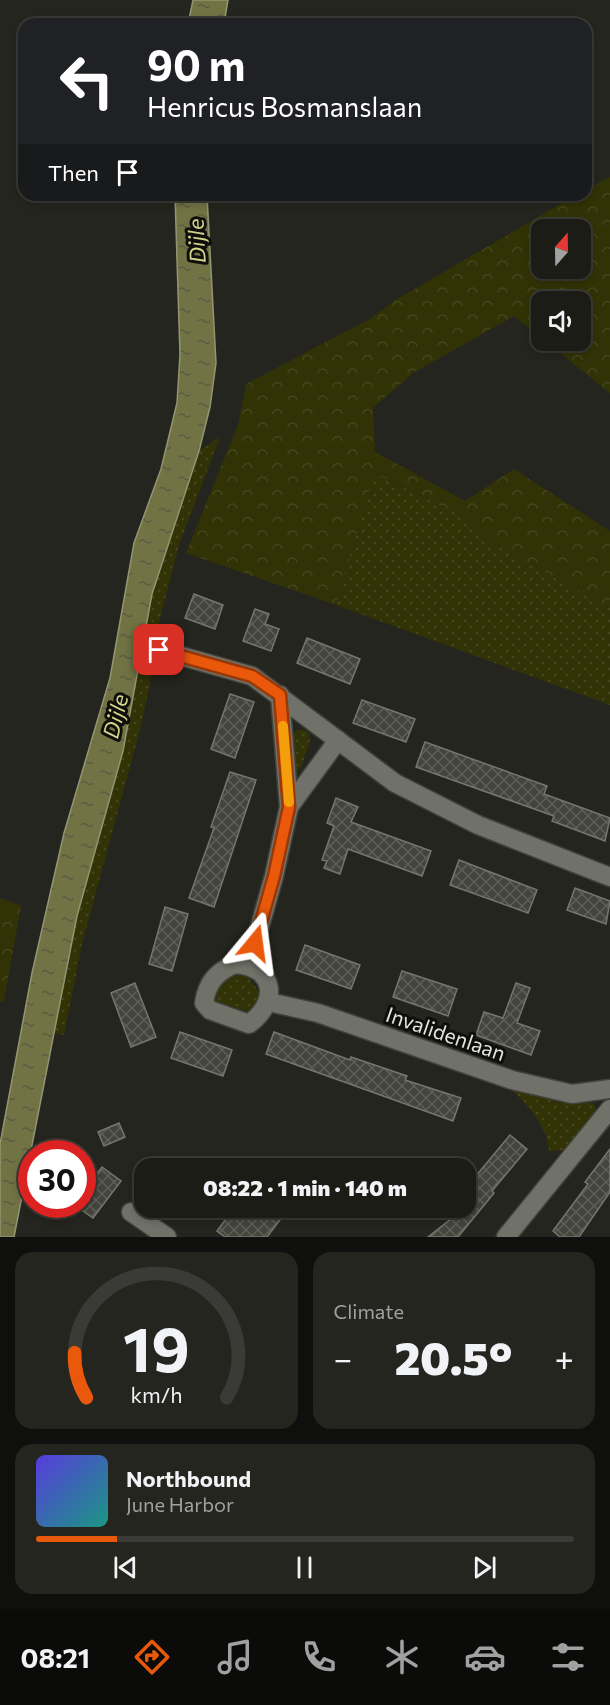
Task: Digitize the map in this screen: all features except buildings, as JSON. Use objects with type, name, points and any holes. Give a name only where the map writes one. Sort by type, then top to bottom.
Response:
[{"type":"street","points":[[159,650],[252,676],[395,783],[478,825],[610,877]]},
{"type":"street","points":[[249,965],[274,876],[289,807],[280,695]]},
{"type":"street","points":[[289,807],[339,740]]},
{"type":"street","points":[[235,964],[249,965],[262,973],[269,987],[269,1002],[261,1014],[249,1024],[210,1010],[204,1003],[206,991],[214,976],[235,964]]},
{"type":"street","name":"Invalidenlaan","points":[[269,1002],[318,1013],[512,1080],[572,1094],[610,1089]]},
{"type":"street","points":[[506,1237],[610,1108]]},
{"type":"street","points":[[131,1212],[167,1237]]},
{"type":"green space","points":[[610,177],[610,393],[558,351],[591,351],[591,291],[531,291],[531,330],[514,316],[413,373],[373,408],[375,452],[465,501],[514,469],[610,531],[610,608],[485,539],[467,518],[374,473],[336,605],[186,553],[238,425],[246,384],[370,319],[394,301],[531,221],[531,279],[591,279],[591,219],[535,219],[566,201],[592,201],[592,186]]},
{"type":"green space","points":[[220,437],[179,545],[155,638],[152,674],[141,726],[82,944],[64,1035],[54,1033],[77,916],[135,689],[152,594],[199,451]]},
{"type":"green space","points":[[373,473],[467,518],[485,539],[610,608],[610,705],[336,605]]},
{"type":"green space","points":[[297,730],[305,730],[309,734],[310,741],[301,768],[296,771],[291,765],[293,735]]},
{"type":"green space","points":[[0,898],[21,906],[4,1001],[0,1002]]},
{"type":"green space","points":[[235,974],[248,977],[261,995],[249,1012],[213,1000],[216,984]]},
{"type":"green space","points":[[512,1087],[560,1103],[593,1103],[598,1113],[567,1150],[549,1151],[541,1124],[511,1089]]},
{"type":"water","points":[[193,0],[228,0],[225,18],[189,18]]},
{"type":"water","name":"Dijle","points":[[175,201],[207,201],[216,363],[210,407],[199,451],[152,594],[123,751],[77,916],[33,1140],[18,1140],[18,1217],[14,1237],[0,1237],[0,1144],[32,973],[64,833],[110,678],[134,543],[161,469],[177,403],[180,355]]},
{"type":"slow traffic","points":[[283,726],[289,802]]},
{"type":"route","points":[[159,650],[252,676],[280,695],[289,807],[274,876],[255,943]]}]
